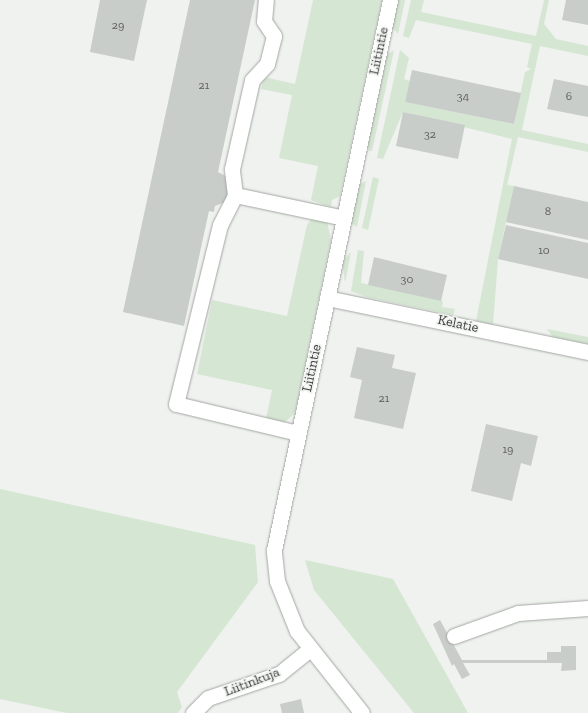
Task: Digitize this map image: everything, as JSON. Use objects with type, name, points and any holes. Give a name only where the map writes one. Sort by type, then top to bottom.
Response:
[{"type":"street","points":[[266,0],[264,20],[274,36],[267,64],[252,80],[232,169],[235,196],[220,225],[176,404],[298,433]]},
{"type":"street","name":"Liitintie","points":[[362,713],[310,649],[283,602],[274,567],[277,528],[390,0]]},
{"type":"street","points":[[235,196],[344,218]]},
{"type":"street","name":"Kelatie","points":[[327,298],[588,352]]},
{"type":"street","points":[[454,636],[518,612],[588,608]]},
{"type":"street","name":"Liitinkuja","points":[[193,713],[208,698],[279,674],[310,649]]},
{"type":"green space","points":[[313,0],[382,0],[340,196],[332,200],[331,207],[311,200],[318,166],[279,158],[292,95],[261,89],[264,77],[295,84]]},
{"type":"green space","points":[[397,0],[405,0],[398,34],[392,27]]},
{"type":"green space","points":[[411,0],[424,0],[421,12],[536,36],[544,0],[549,0],[544,24],[556,39],[588,46],[588,56],[540,46],[522,130],[588,144],[588,152],[518,137],[507,185],[514,186],[498,259],[493,325],[476,321],[512,139],[403,112],[383,159],[377,158],[400,50],[409,58],[404,79],[410,81],[405,102],[514,124],[525,72],[531,69],[527,67],[532,44],[416,20],[409,38],[403,36]]},
{"type":"green space","points":[[394,50],[372,151],[369,151],[367,142],[386,55]]},
{"type":"green space","points":[[373,177],[379,179],[368,230],[362,228]]},
{"type":"green space","points":[[366,181],[357,227],[351,223],[358,185]]},
{"type":"green space","points":[[313,217],[327,221],[331,240],[295,413],[285,422],[266,419],[272,390],[197,374],[212,300],[287,316],[307,225]]},
{"type":"green space","points":[[358,250],[364,251],[361,283],[443,301],[442,307],[455,309],[453,315],[366,297],[351,291]]},
{"type":"green space","points":[[351,252],[346,279],[345,282],[342,261]]},
{"type":"green space","points":[[547,329],[588,337],[588,344],[553,337]]},
{"type":"green space","points":[[0,489],[255,545],[258,582],[177,692],[182,707],[178,713],[67,713],[0,699]]},
{"type":"green space","points":[[305,560],[393,579],[468,713],[414,713],[314,590]]},
{"type":"building","points":[[100,0],[147,0],[134,61],[90,52]]},
{"type":"building","points":[[190,0],[255,0],[218,172],[229,178],[228,201],[215,206],[214,212],[209,211],[184,326],[123,312]]},
{"type":"building","points":[[566,0],[588,0],[588,25],[562,20]]},
{"type":"building","points":[[412,70],[521,93],[514,124],[405,102]]},
{"type":"building","points":[[554,79],[588,86],[588,117],[547,109]]},
{"type":"building","points":[[403,112],[465,125],[458,159],[396,146]]},
{"type":"building","points":[[514,186],[588,202],[588,240],[506,222]]},
{"type":"building","points":[[506,225],[588,243],[588,279],[498,259]]},
{"type":"building","points":[[374,257],[447,275],[441,301],[368,285]]},
{"type":"building","points":[[357,347],[395,355],[392,368],[416,373],[403,429],[354,418],[362,380],[350,377]]},
{"type":"building","points":[[486,424],[538,436],[531,466],[521,463],[512,501],[471,491]]},
{"type":"building","points":[[440,620],[462,660],[547,660],[547,652],[561,652],[561,646],[576,646],[576,670],[561,671],[562,663],[463,663],[470,675],[462,679],[454,664],[452,666],[433,624]]},
{"type":"building","points":[[301,699],[304,713],[282,713],[280,704]]}]
